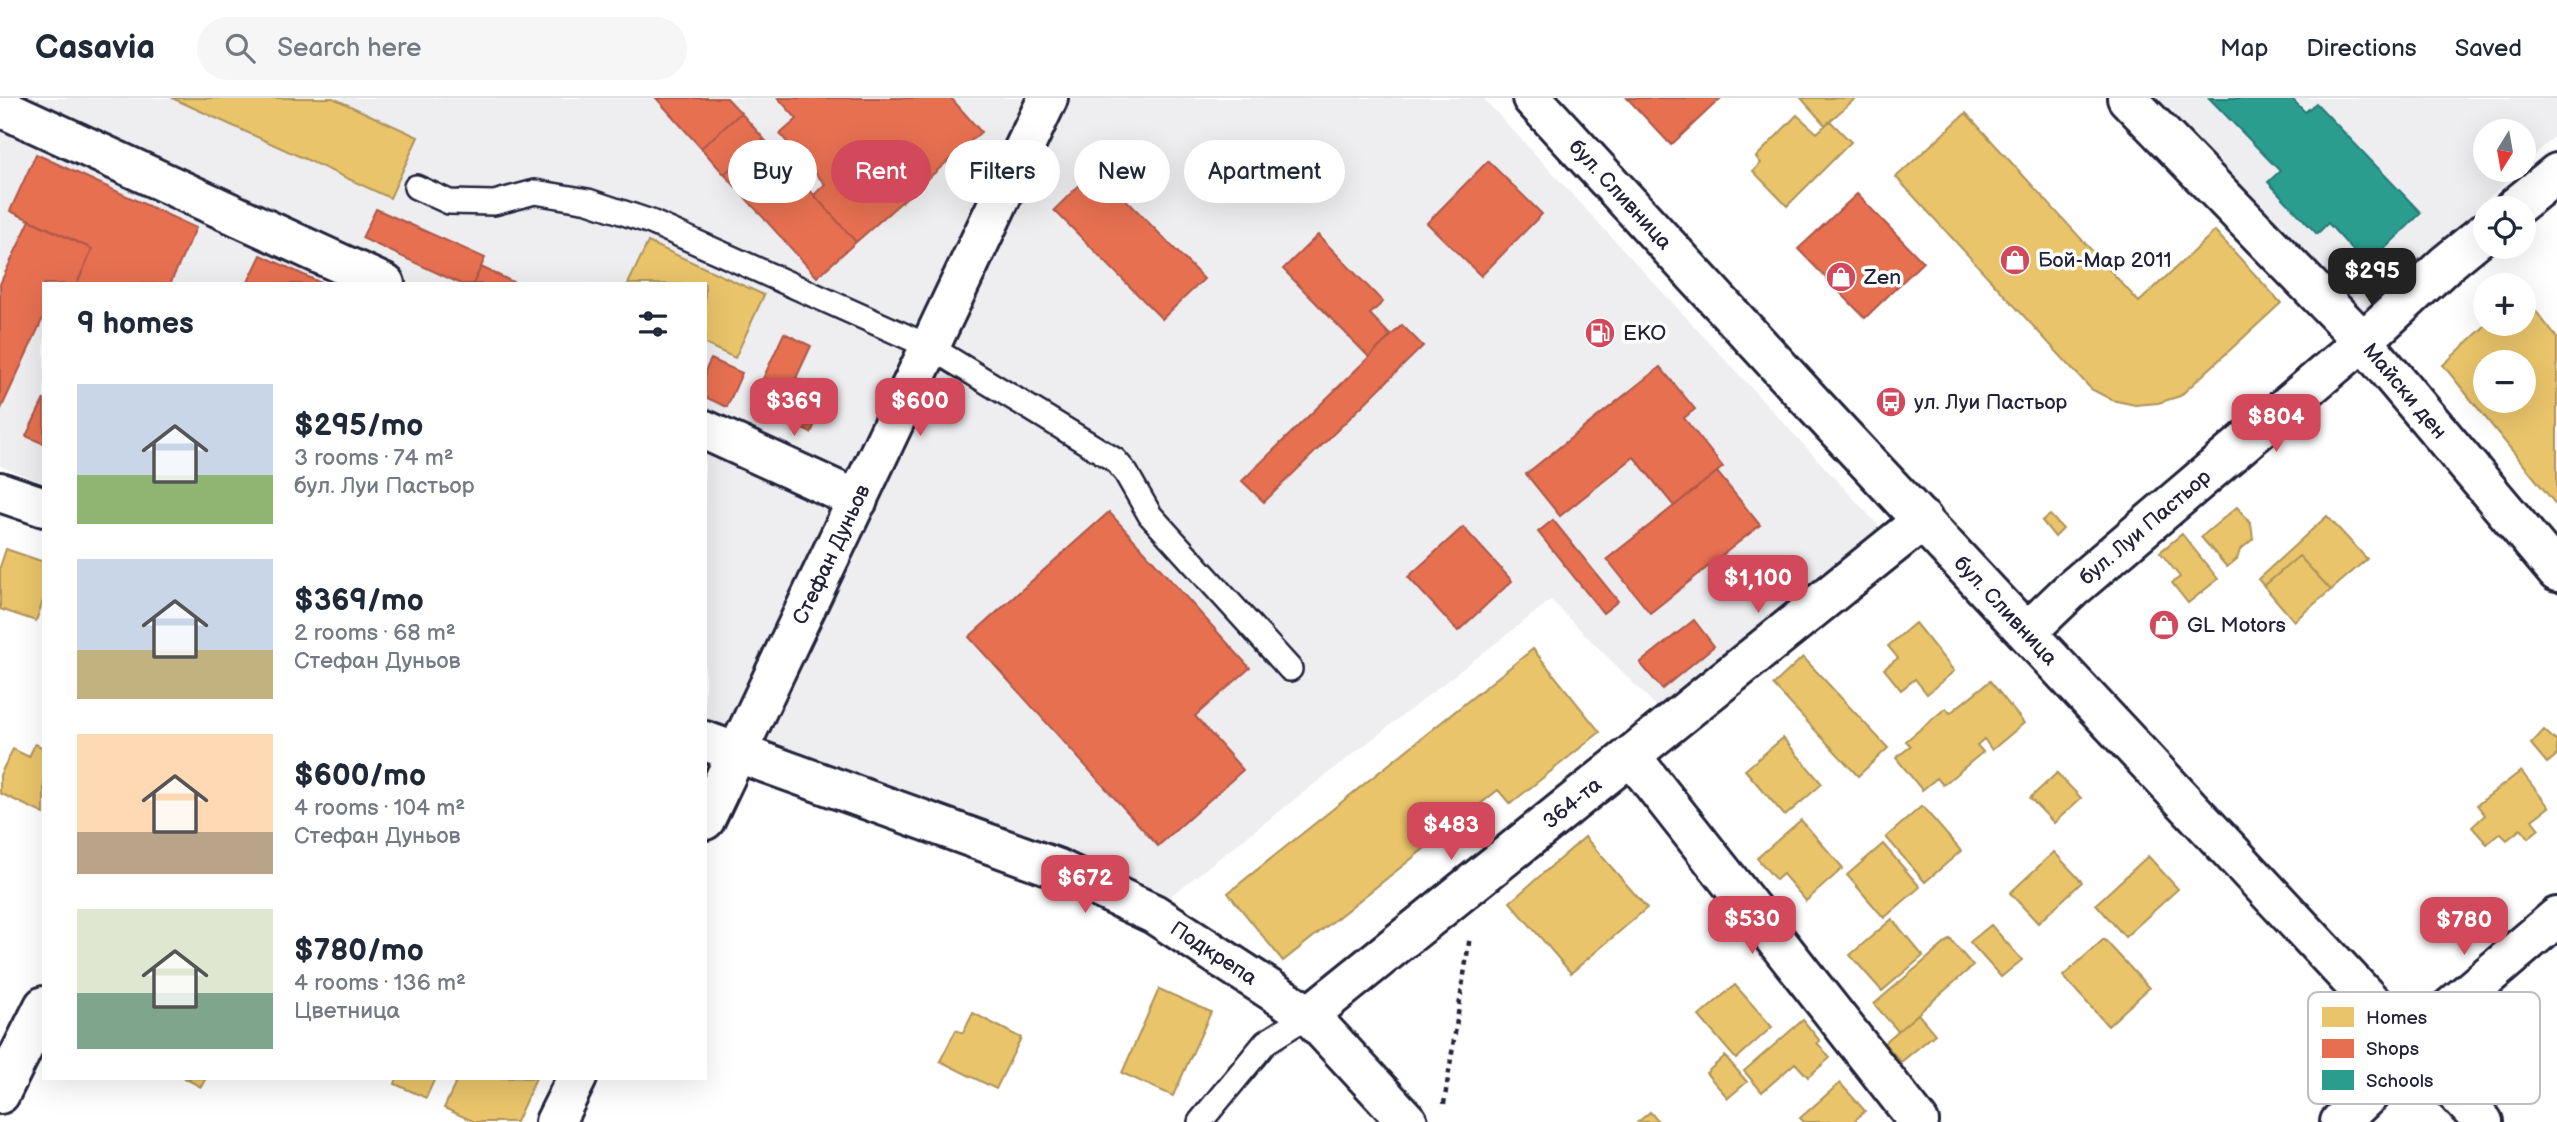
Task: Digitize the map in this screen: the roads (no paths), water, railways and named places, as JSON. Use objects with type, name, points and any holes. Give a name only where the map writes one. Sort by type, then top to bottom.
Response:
[{"type":"street","name":"Стефан Дуньов","points":[[707,811],[722,747],[858,500],[1048,98]]},
{"type":"street","name":"бул. Сливница","points":[[1532,98],[2361,992]]},
{"type":"street","name":"Майски ден","points":[[2127,98],[2363,341],[2557,572]]},
{"type":"street","points":[[0,107],[381,282]]},
{"type":"street","points":[[2529,196],[2557,173]]},
{"type":"street","name":"бул. Луи Пастьор","points":[[2027,632],[2083,579],[2363,341],[2473,242]]},
{"type":"street","points":[[707,431],[858,500]]},
{"type":"street","points":[[0,492],[42,507]]},
{"type":"street","name":"364-та","points":[[1309,1015],[1923,520]]},
{"type":"street","name":"Подкрепа","points":[[722,747],[1056,868],[1154,914],[1309,1015],[1426,1115]]},
{"type":"street","points":[[1631,756],[1919,1122]]},
{"type":"street","points":[[2469,992],[2557,917]]},
{"type":"street","points":[[0,1094],[42,1010]]},
{"type":"street","points":[[555,1122],[576,1080]]},
{"type":"street","points":[[2340,1122],[2359,1104]]},
{"type":"street","name":"бул. Сливница","points":[[2466,1104],[2483,1122]]},
{"type":"lane","points":[[416,187],[449,202],[494,203],[535,192],[588,201],[651,222],[930,347],[1115,460],[1126,473],[1150,515],[1290,669]]},
{"type":"lane","name":"364-та","points":[[1200,1122],[1266,1042],[1309,1015]]},
{"type":"place","name":"Бой-Мар 2011","points":[[2015,260]]},
{"type":"place","name":"Zen","points":[[1841,277]]},
{"type":"place","name":"EKO","points":[[1600,333]]},
{"type":"place","name":"ул. Луи Пастьор","points":[[1891,402]]},
{"type":"place","name":"GL Motors","points":[[2164,625]]}]
